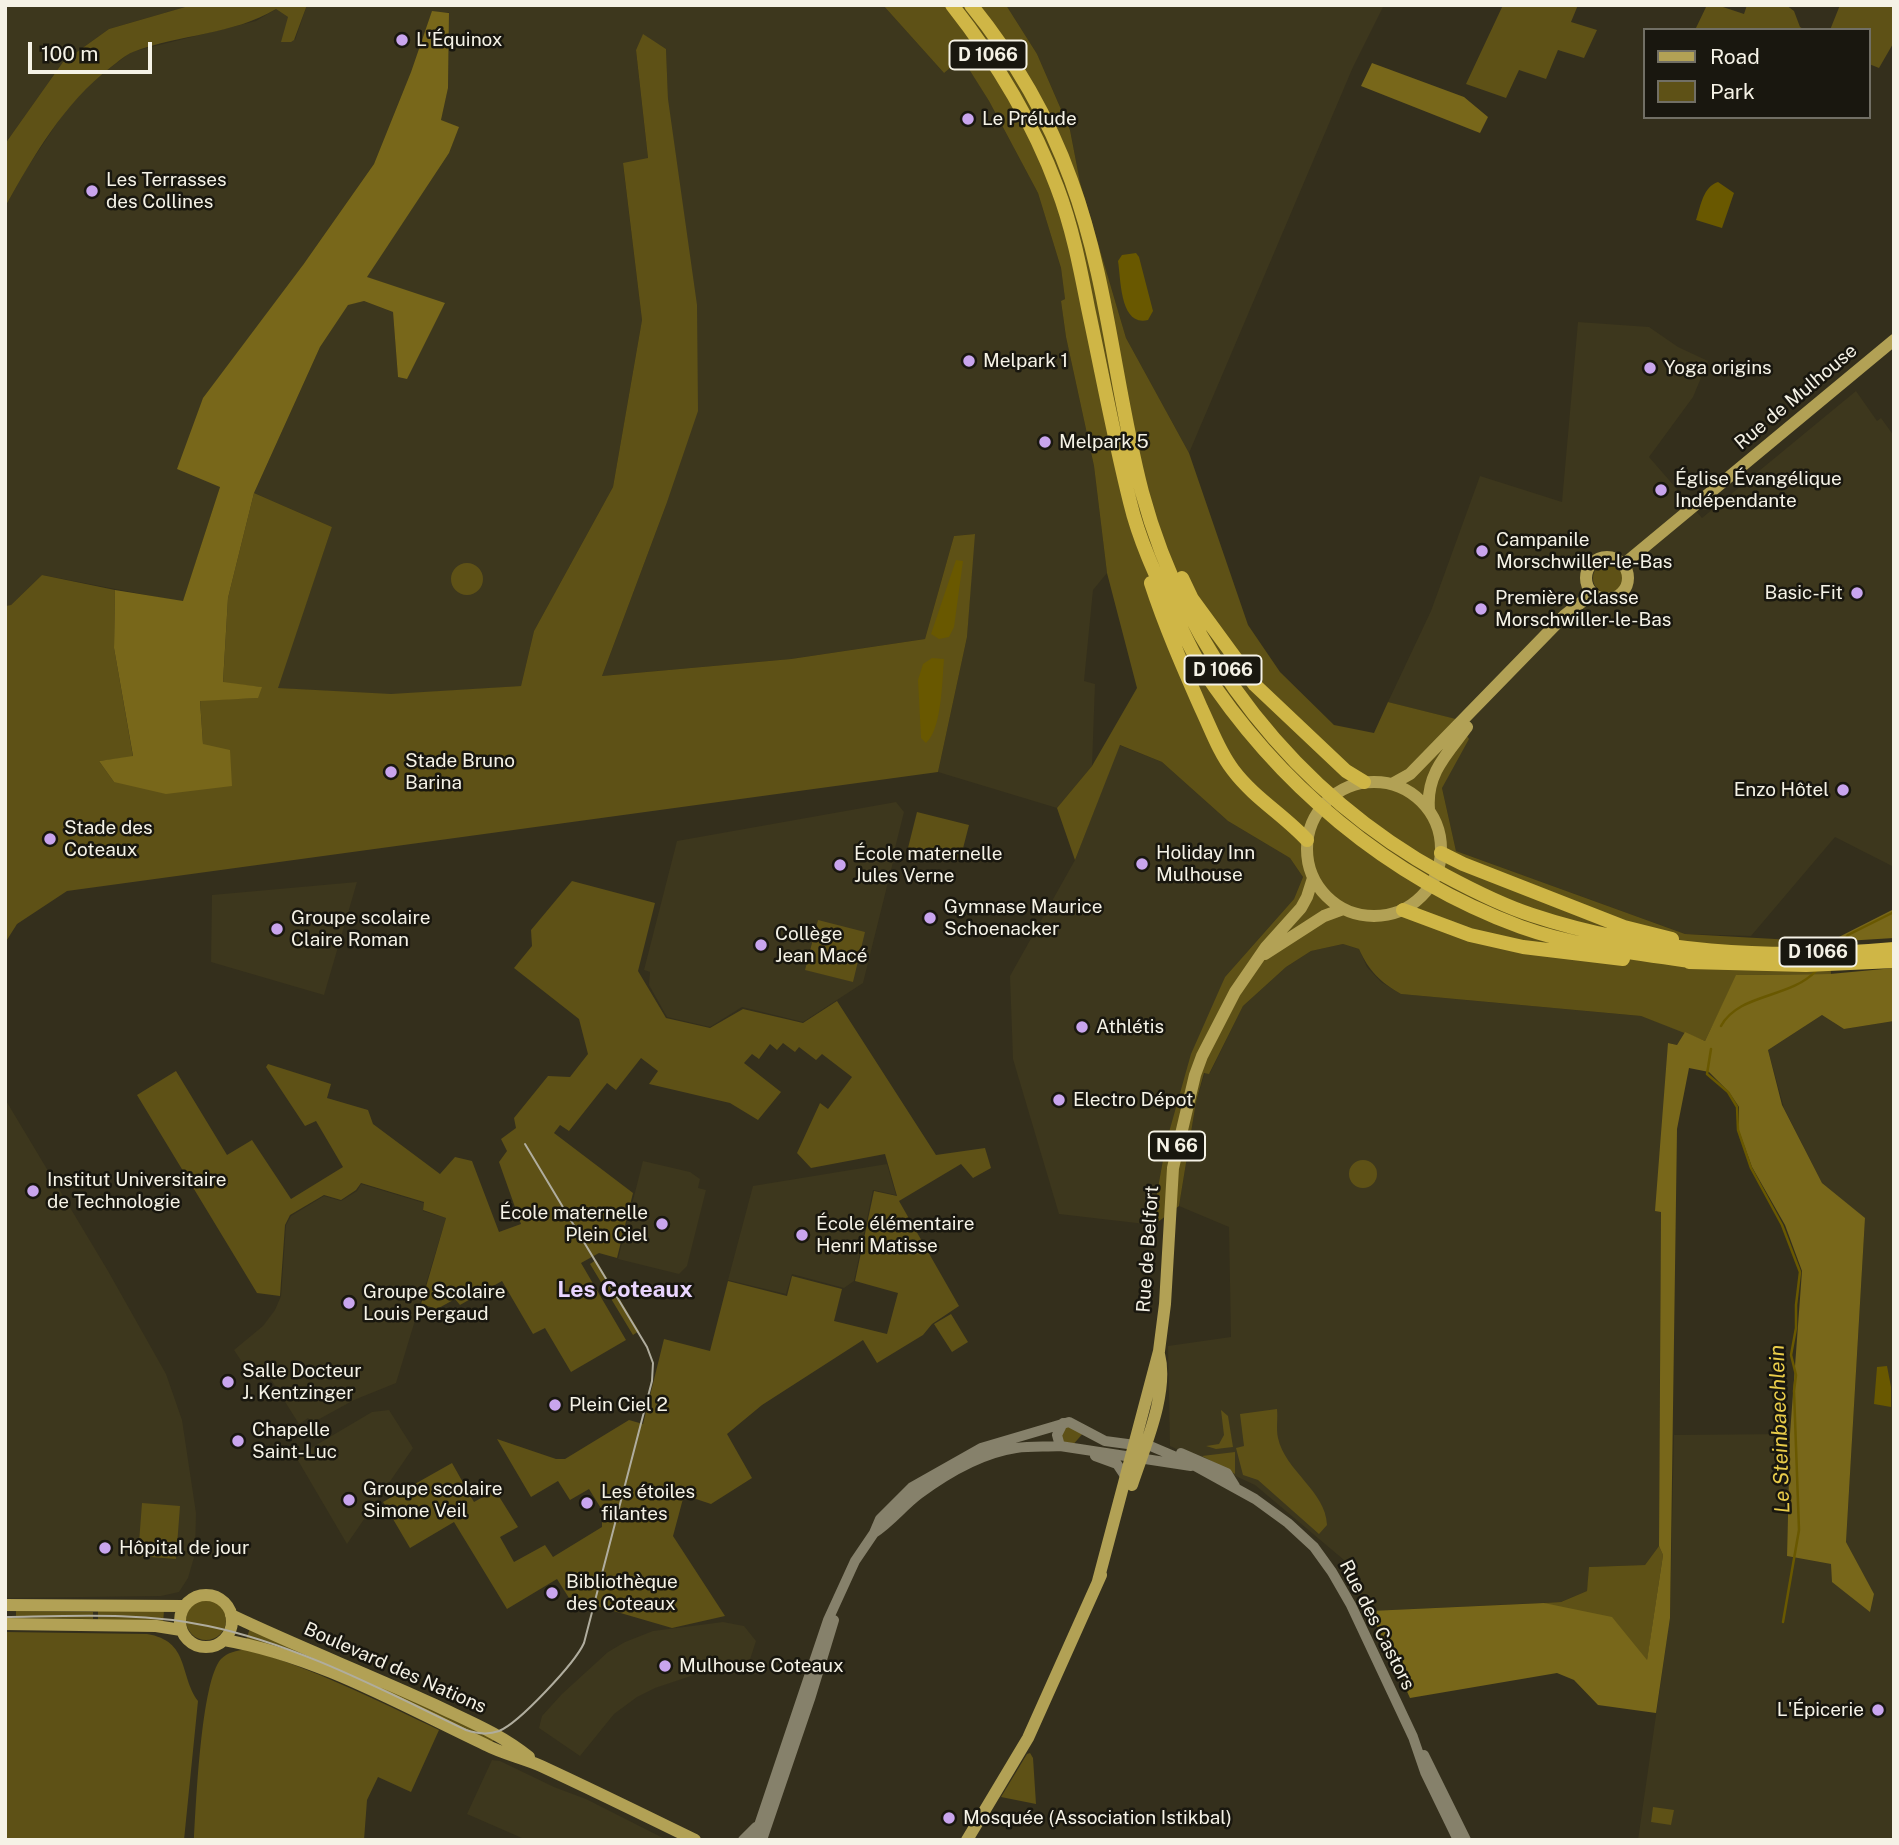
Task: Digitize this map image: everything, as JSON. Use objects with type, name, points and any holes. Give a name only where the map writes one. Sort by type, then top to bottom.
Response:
[{"type":"highway","name":"D 1066","points":[[952,5],[1002,74],[1041,146],[1058,189],[1078,259],[1131,506],[1152,568],[1199,662],[1243,725],[1376,852],[1411,875],[1485,913],[1568,941],[1696,962],[1806,965],[1894,961]]},
{"type":"highway","name":"D 1066","points":[[971,5],[993,32],[1037,103],[1072,182],[1092,254],[1142,492],[1181,599],[1252,714],[1308,786],[1386,840],[1457,882],[1491,899],[1554,922],[1602,935],[1689,948],[1770,953],[1894,949]]},
{"type":"highway","points":[[982,5],[993,32]]},
{"type":"highway","points":[[1142,492],[1150,499],[1171,558],[1192,599],[1229,652],[1255,685],[1284,714],[1346,771],[1364,782]]},
{"type":"highway","points":[[1152,568],[1151,584],[1169,636],[1231,768],[1250,790],[1297,828],[1307,840]]},
{"type":"highway","points":[[1441,852],[1463,864],[1624,927],[1674,940],[1689,948]]},
{"type":"highway","points":[[1403,910],[1470,935],[1523,947],[1600,958],[1696,962]]},
{"type":"main road","name":"Rue de Mulhouse","points":[[1624,564],[1894,340]]},
{"type":"main road","points":[[1604,556],[1616,558],[1624,564],[1629,581],[1620,596],[1611,600],[1592,594],[1586,579],[1587,570],[1592,563],[1604,556]]},
{"type":"main road","points":[[1392,784],[1410,774],[1565,615],[1592,594]]},
{"type":"main road","points":[[1429,810],[1429,785],[1433,775],[1507,676]]},
{"type":"main road","points":[[1364,782],[1392,784],[1419,798],[1436,823],[1441,852],[1438,870],[1430,886],[1418,900],[1403,910],[1365,916],[1343,909],[1326,895],[1313,877],[1307,859],[1307,840],[1320,808],[1340,792],[1364,782]]},
{"type":"main road","name":"Rue de Belfort","points":[[1098,1581],[1104,1552],[1127,1479],[1141,1448],[1152,1370],[1159,1351],[1165,1304],[1172,1168],[1185,1109],[1202,1056],[1235,992],[1266,947],[1301,908],[1313,877]]},
{"type":"main road","name":"Rue de Belfort","points":[[1259,958],[1324,916],[1343,909]]},
{"type":"main road","name":"Rue de Belfort","points":[[967,1840],[1028,1738],[1111,1552],[1162,1373],[1159,1351]]},
{"type":"main road","points":[[206,1594],[219,1598],[232,1615],[231,1627],[224,1640],[213,1646],[194,1645],[186,1639],[179,1621],[183,1606],[194,1597],[206,1594]]},
{"type":"main road","points":[[5,1605],[183,1606]]},
{"type":"main road","name":"Boulevard des Nations","points":[[232,1615],[475,1724],[514,1745],[537,1764]]},
{"type":"main road","points":[[5,1624],[156,1626],[181,1630]]},
{"type":"main road","name":"Boulevard des Nations","points":[[224,1640],[255,1645],[312,1665],[387,1697],[490,1747],[537,1764],[695,1840]]},
{"type":"street","points":[[754,1840],[821,1640],[855,1561],[874,1533],[886,1525],[915,1491],[981,1448],[1063,1423],[1076,1424],[1105,1441],[1141,1448]]},
{"type":"street","points":[[1063,1423],[1057,1435],[1066,1447]]},
{"type":"street","points":[[1066,1447],[1085,1431]]},
{"type":"street","points":[[915,1491],[988,1456],[1016,1448],[1066,1447],[1090,1451],[1159,1445],[1196,1458],[1227,1474],[1235,1487]]},
{"type":"street","name":"Rue des Castors","points":[[1141,1448],[1195,1466],[1235,1487],[1255,1499],[1314,1547],[1351,1605],[1413,1737],[1434,1772],[1466,1840]]},
{"type":"street","name":"Rue des Castors","points":[[1141,1448],[1195,1466]]},
{"type":"street","points":[[1090,1451],[1096,1457],[1119,1466],[1127,1479]]},
{"type":"street","points":[[762,1840],[830,1640],[839,1599]]},
{"type":"street","name":"Rue des Castors","points":[[1413,1737],[1425,1772],[1458,1840]]},
{"type":"street","points":[[743,1840],[755,1829],[761,1818]]},
{"type":"shaded area","points":[[5,5],[192,5],[109,29],[63,62],[5,144]]},
{"type":"shaded area","points":[[307,5],[883,5],[944,73],[962,57],[989,101],[1038,193],[1061,268],[1065,299],[1061,301],[1066,337],[1094,466],[1107,573],[1093,590],[1084,681],[1095,684],[1092,766],[1057,808],[938,772],[967,637],[974,534],[954,536],[925,639],[791,659],[602,676],[666,505],[666,49],[643,35],[636,50],[648,159],[623,164],[642,320],[613,487],[534,631],[521,686],[391,695],[277,688],[332,527],[254,493],[320,347],[348,304],[364,301],[393,312],[398,377],[445,304],[366,277],[449,153],[458,128],[441,120],[448,88],[449,12],[432,12],[374,164],[303,265],[220,487],[183,602],[42,575],[11,605],[5,606],[5,207],[25,171],[65,111],[93,81],[131,52],[256,21],[276,9],[288,17],[295,40]]},
{"type":"shaded area","points":[[1006,5],[1384,5],[1353,67],[1189,453],[1126,338],[1080,182],[1070,130],[1037,54]]},
{"type":"shaded area","points":[[432,11],[449,13],[448,88],[441,120],[459,127],[449,153],[367,277],[445,303],[407,379],[398,377],[393,312],[364,301],[348,305],[320,347],[254,493],[228,598],[223,682],[262,687],[258,698],[200,701],[203,744],[230,750],[232,786],[166,794],[114,782],[99,761],[133,756],[114,648],[115,590],[183,601],[220,487],[177,469],[203,398],[303,265],[374,164]]},
{"type":"shaded area","points":[[1372,63],[1464,97],[1488,117],[1480,133],[1361,86]]},
{"type":"shaded area","points":[[1718,182],[1734,193],[1722,228],[1696,220],[1706,192]]},
{"type":"shaded area","points":[[1136,253],[1153,311],[1148,320],[1139,320],[1132,316],[1121,290],[1118,261],[1122,255]]},
{"type":"shaded area","points":[[1578,322],[1649,327],[1678,347],[1708,361],[1693,397],[1649,457],[1702,518],[1856,391],[1877,421],[1881,418],[1894,436],[1894,867],[1835,837],[1751,936],[1685,934],[1456,851],[1442,788],[1456,719],[1388,702],[1431,611],[1480,476],[1562,502]]},
{"type":"shaded area","points":[[956,560],[963,561],[954,627],[949,637],[939,639],[931,634]]},
{"type":"shaded area","points":[[932,658],[944,659],[943,679],[938,716],[926,743],[921,738],[918,680],[923,664]]},
{"type":"shaded area","points":[[1119,745],[1162,762],[1228,821],[1290,858],[1303,877],[1294,899],[1225,977],[1166,1143],[1154,1225],[1059,1214],[1013,1059],[1010,976],[1075,860]]},
{"type":"shaded area","name":"Collège Jean Macé","points":[[896,802],[904,812],[895,848],[891,849],[890,855],[894,858],[863,983],[803,1022],[742,1007],[710,1027],[667,1017],[649,985],[650,972],[644,970],[677,841]]},
{"type":"shaded area","name":"Groupe scolaire Claire Roman","points":[[357,882],[324,995],[211,962],[212,895]]},
{"type":"shaded area","points":[[1894,909],[1894,938],[1829,942]]},
{"type":"shaded area","points":[[1343,944],[1359,949],[1367,967],[1381,982],[1401,994],[1641,1016],[1685,1032],[1677,1045],[1669,1043],[1656,1211],[1661,1211],[1659,1546],[1645,1565],[1590,1567],[1587,1591],[1561,1602],[1370,1611],[1344,1560],[1255,1485],[1170,1446],[1168,1346],[1231,1337],[1229,1227],[1179,1206],[1196,1102],[1205,1072],[1210,1073],[1243,1006],[1286,967],[1311,951]]},
{"type":"shaded area","points":[[1894,968],[1894,1021],[1844,1029],[1822,1015],[1768,1050],[1782,1105],[1822,1183],[1865,1218],[1846,1542],[1874,1594],[1870,1612],[1832,1582],[1831,1564],[1787,1556],[1790,1434],[1802,1271],[1785,1225],[1752,1167],[1739,1131],[1739,1107],[1729,1092],[1709,1072],[1689,1068],[1677,1129],[1670,1618],[1656,1713],[1598,1705],[1574,1680],[1557,1673],[1410,1698],[1370,1611],[1544,1603],[1612,1617],[1647,1660],[1663,1555],[1659,1546],[1661,1212],[1655,1211],[1668,1043],[1677,1045],[1685,1032],[1705,1041],[1736,975],[1830,974]]},
{"type":"shaded area","points":[[1822,1015],[1844,1029],[1894,1021],[1894,1840],[1638,1840],[1670,1618],[1674,1435],[1790,1434],[1787,1556],[1831,1564],[1873,1594],[1846,1542],[1865,1219],[1822,1183],[1784,1108],[1768,1050]]},
{"type":"shaded area","points":[[5,1099],[166,1374],[182,1420],[196,1513],[195,1554],[188,1578],[179,1592],[161,1596],[5,1598]]},
{"type":"shaded area","name":"École maternelle Plein Ciel","points":[[643,1161],[690,1172],[700,1179],[698,1188],[706,1190],[687,1266],[679,1274],[618,1259]]},
{"type":"shaded area","name":"École élémentaire Henri Matisse","points":[[887,1164],[896,1195],[873,1190],[854,1281],[844,1288],[792,1274],[786,1294],[728,1280],[753,1186]]},
{"type":"shaded area","name":"Groupe Scolaire Louis Pergaud","points":[[361,1184],[424,1203],[423,1211],[446,1218],[396,1383],[354,1400],[312,1423],[308,1418],[299,1424],[272,1381],[264,1376],[258,1376],[254,1380],[234,1350],[263,1326],[281,1296],[286,1225],[291,1216],[324,1196],[341,1201],[357,1191]]},
{"type":"shaded area","points":[[1887,1366],[1891,1407],[1874,1404],[1877,1367]]},
{"type":"shaded area","name":"Groupe scolaire Simone Veil","points":[[389,1410],[413,1448],[347,1544],[296,1457],[372,1412]]},
{"type":"shaded area","points":[[723,1622],[744,1626],[756,1641],[746,1672],[697,1674],[637,1697],[614,1714],[580,1756],[539,1728],[542,1716],[562,1694],[608,1652],[625,1642],[653,1631]]},
{"type":"shaded area","points":[[492,1760],[500,1761],[586,1799],[667,1840],[521,1840],[522,1838],[467,1814]]},
{"type":"green space","points":[[192,5],[307,5],[291,42],[281,42],[288,17],[276,9],[242,24],[151,46],[124,57],[94,81],[64,113],[5,207],[5,144],[63,62],[109,29]]},
{"type":"green space","points":[[883,5],[1006,5],[1037,54],[1070,130],[1080,182],[1126,338],[1189,453],[1248,625],[1280,672],[1334,725],[1374,733],[1388,702],[1456,719],[1469,739],[1442,788],[1456,851],[1685,934],[1829,942],[1831,974],[1737,975],[1705,1041],[1641,1016],[1401,994],[1376,975],[1359,949],[1343,944],[1311,951],[1286,967],[1243,1006],[1209,1074],[1204,1073],[1196,1102],[1179,1206],[1154,1225],[1166,1143],[1191,1054],[1225,977],[1294,899],[1303,877],[1290,858],[1228,821],[1162,762],[1120,745],[1075,860],[1057,808],[1092,766],[1137,688],[1107,573],[1094,466],[1066,337],[1061,301],[1065,299],[1061,268],[1038,193],[989,101],[962,58],[944,73]]},
{"type":"green space","points":[[1503,5],[1578,5],[1571,22],[1597,30],[1584,58],[1558,50],[1546,79],[1519,70],[1506,98],[1466,84]]},
{"type":"green space","points":[[1707,5],[1717,5],[1744,14],[1747,5],[1786,5],[1794,11],[1802,28],[1696,28]]},
{"type":"green space","points":[[1840,5],[1894,5],[1894,42],[1879,68],[1871,65],[1871,28],[1831,28]]},
{"type":"green space","points":[[643,34],[666,49],[668,99],[697,305],[698,411],[602,676],[791,659],[925,639],[954,536],[975,534],[967,637],[938,772],[67,891],[17,924],[5,943],[5,606],[11,605],[42,575],[115,590],[114,648],[133,757],[99,761],[114,782],[203,744],[200,700],[257,698],[261,687],[223,683],[228,598],[254,493],[332,527],[278,688],[391,694],[521,686],[534,631],[613,487],[642,320],[623,163],[648,158],[636,50]]},
{"type":"green space","points":[[467,563],[478,568],[483,579],[478,590],[467,595],[456,590],[451,579],[456,568]]},
{"type":"green space","points":[[1608,563],[1614,564],[1622,572],[1622,584],[1614,592],[1608,593],[1602,592],[1594,584],[1593,578],[1594,572],[1602,564]]},
{"type":"green space","points":[[917,812],[969,825],[960,860],[908,848]]},
{"type":"green space","points":[[572,881],[655,903],[638,971],[666,1018],[710,1028],[743,1009],[803,1023],[837,1001],[936,1155],[985,1148],[991,1168],[973,1178],[961,1164],[899,1201],[959,1306],[932,1324],[923,1335],[877,1363],[863,1340],[762,1405],[727,1434],[752,1478],[711,1504],[684,1495],[673,1536],[725,1616],[672,1628],[569,1598],[557,1579],[507,1609],[454,1522],[410,1548],[383,1502],[452,1463],[474,1502],[495,1490],[518,1527],[500,1537],[514,1562],[545,1545],[553,1557],[602,1527],[602,1510],[589,1489],[570,1500],[558,1481],[531,1497],[497,1439],[556,1459],[565,1459],[629,1420],[643,1424],[664,1339],[710,1351],[728,1281],[787,1296],[792,1276],[842,1289],[834,1321],[887,1334],[898,1293],[855,1281],[874,1191],[897,1196],[885,1154],[811,1168],[797,1153],[820,1103],[828,1109],[852,1077],[822,1054],[816,1060],[799,1047],[795,1052],[783,1043],[777,1050],[770,1044],[759,1059],[752,1054],[744,1063],[781,1092],[758,1120],[730,1103],[649,1084],[658,1071],[641,1058],[616,1090],[607,1083],[569,1131],[560,1125],[554,1133],[633,1193],[617,1258],[599,1253],[581,1263],[626,1340],[571,1372],[545,1328],[533,1334],[502,1281],[460,1305],[455,1299],[437,1309],[421,1304],[446,1218],[423,1210],[424,1202],[361,1183],[341,1200],[324,1195],[290,1215],[285,1225],[280,1296],[257,1293],[137,1095],[176,1071],[227,1155],[252,1140],[291,1199],[343,1167],[316,1121],[305,1126],[266,1067],[268,1064],[331,1084],[327,1098],[368,1110],[373,1124],[440,1174],[455,1157],[472,1161],[499,1232],[521,1224],[499,1162],[507,1151],[501,1139],[516,1128],[514,1118],[548,1076],[570,1077],[588,1054],[579,1019],[514,968],[532,946],[531,930]]},
{"type":"green space","points":[[818,920],[865,932],[853,982],[805,970]]},
{"type":"green space","points":[[1363,1160],[1373,1164],[1377,1174],[1373,1184],[1363,1188],[1353,1184],[1349,1174],[1353,1164]]},
{"type":"green space","points":[[596,1260],[639,1331],[633,1335],[590,1264]]},
{"type":"green space","points":[[951,1314],[968,1342],[952,1352],[934,1324]]},
{"type":"green space","points":[[1277,1409],[1277,1435],[1282,1450],[1313,1491],[1325,1513],[1327,1525],[1319,1534],[1258,1480],[1243,1475],[1236,1448],[1244,1446],[1240,1414]]},
{"type":"green space","points":[[1221,1410],[1228,1416],[1233,1447],[1216,1449],[1206,1446],[1219,1444],[1224,1435]]},
{"type":"green space","points":[[1063,1423],[1085,1431],[1071,1447],[1060,1446]]},
{"type":"green space","points":[[1235,1452],[1235,1474],[1202,1456]]},
{"type":"green space","points":[[142,1503],[180,1506],[176,1559],[138,1556]]},
{"type":"green space","points":[[1659,1546],[1663,1555],[1647,1661],[1544,1603],[1561,1602],[1587,1591],[1589,1567],[1645,1565]]},
{"type":"green space","points":[[206,1600],[220,1606],[226,1620],[220,1634],[206,1640],[192,1634],[186,1620],[192,1606]]},
{"type":"green space","points":[[98,1608],[164,1610],[163,1624],[98,1622]]},
{"type":"green space","points":[[16,1611],[93,1612],[93,1619],[16,1618]]},
{"type":"green space","points":[[250,1628],[490,1735],[494,1740],[492,1742],[246,1640]]},
{"type":"green space","points":[[5,1632],[147,1634],[161,1638],[177,1651],[198,1701],[184,1840],[5,1840]]},
{"type":"green space","points":[[246,1649],[320,1675],[439,1730],[411,1792],[378,1777],[367,1800],[364,1840],[194,1840],[204,1717],[214,1672],[221,1659],[229,1653]]},
{"type":"green space","points":[[1030,1753],[1033,1758],[1036,1804],[1001,1797],[1027,1754]]},
{"type":"green space","points":[[1653,1807],[1674,1810],[1671,1825],[1651,1822]]},
{"type":"waterway","name":"Le Steinbaechlein","points":[[1842,944],[1848,935],[1894,912]]},
{"type":"waterway","name":"Le Steinbaechlein","points":[[1721,1026],[1729,1015],[1740,1007],[1792,987],[1816,971]]},
{"type":"waterway","name":"Le Steinbaechlein","points":[[1711,1049],[1707,1074],[1728,1092],[1737,1107],[1738,1130],[1751,1168],[1782,1225],[1800,1272],[1791,1355],[1796,1375],[1794,1391],[1799,1530],[1783,1622]]},
{"type":"tram line","points":[[5,1617],[133,1617],[208,1626],[242,1634],[308,1657],[466,1730],[495,1732],[519,1717],[558,1678],[584,1643],[652,1381],[653,1363],[647,1347],[525,1144]]},
{"type":"place","name":"L'Équinox","points":[[402,40]]},
{"type":"place","name":"Le Prélude","points":[[968,119]]},
{"type":"place","name":"Les Terrasses des Collines","points":[[92,191]]},
{"type":"place","name":"Melpark 1","points":[[969,361]]},
{"type":"place","name":"Yoga origins","points":[[1650,368]]},
{"type":"place","name":"Melpark 5","points":[[1045,442]]},
{"type":"place","name":"Église Évangélique Indépendante","points":[[1661,490]]},
{"type":"place","name":"Campanile Morschwiller-le-Bas","points":[[1482,551]]},
{"type":"place","name":"Basic-Fit","points":[[1857,593]]},
{"type":"place","name":"Première Classe Morschwiller-le-Bas","points":[[1481,609]]},
{"type":"place","name":"Stade Bruno Barina","points":[[391,772]]},
{"type":"place","name":"Enzo Hôtel","points":[[1843,790]]},
{"type":"place","name":"Stade des Coteaux","points":[[50,839]]},
{"type":"place","name":"Holiday Inn Mulhouse","points":[[1142,864]]},
{"type":"place","name":"École maternelle Jules Verne","points":[[840,865]]},
{"type":"place","name":"Gymnase Maurice Schoenacker","points":[[930,918]]},
{"type":"place","name":"Groupe scolaire Claire Roman","points":[[277,929]]},
{"type":"place","name":"Collège Jean Macé","points":[[761,945]]},
{"type":"place","name":"Athlétis","points":[[1082,1027]]},
{"type":"place","name":"Electro Dépot","points":[[1059,1100]]},
{"type":"place","name":"Institut Universitaire de Technologie","points":[[33,1191]]},
{"type":"place","name":"École maternelle Plein Ciel","points":[[662,1224]]},
{"type":"place","name":"École élémentaire Henri Matisse","points":[[802,1235]]},
{"type":"place","name":"Groupe Scolaire Louis Pergaud","points":[[349,1303]]},
{"type":"place","name":"Salle Docteur J. Kentzinger","points":[[228,1382]]},
{"type":"place","name":"Plein Ciel 2","points":[[555,1405]]},
{"type":"place","name":"Chapelle Saint-Luc","points":[[238,1441]]},
{"type":"place","name":"Groupe scolaire Simone Veil","points":[[349,1500]]},
{"type":"place","name":"Les étoiles filantes","points":[[587,1503]]},
{"type":"place","name":"Hôpital de jour","points":[[105,1548]]},
{"type":"place","name":"Bibliothèque des Coteaux","points":[[552,1593]]},
{"type":"place","name":"Mulhouse Coteaux","points":[[665,1666]]},
{"type":"place","name":"L'Épicerie","points":[[1878,1710]]},
{"type":"place","name":"Mosquée (Association Istikbal)","points":[[949,1818]]},
{"type":"district","name":"Les Coteaux","points":[[625,1290]]}]
